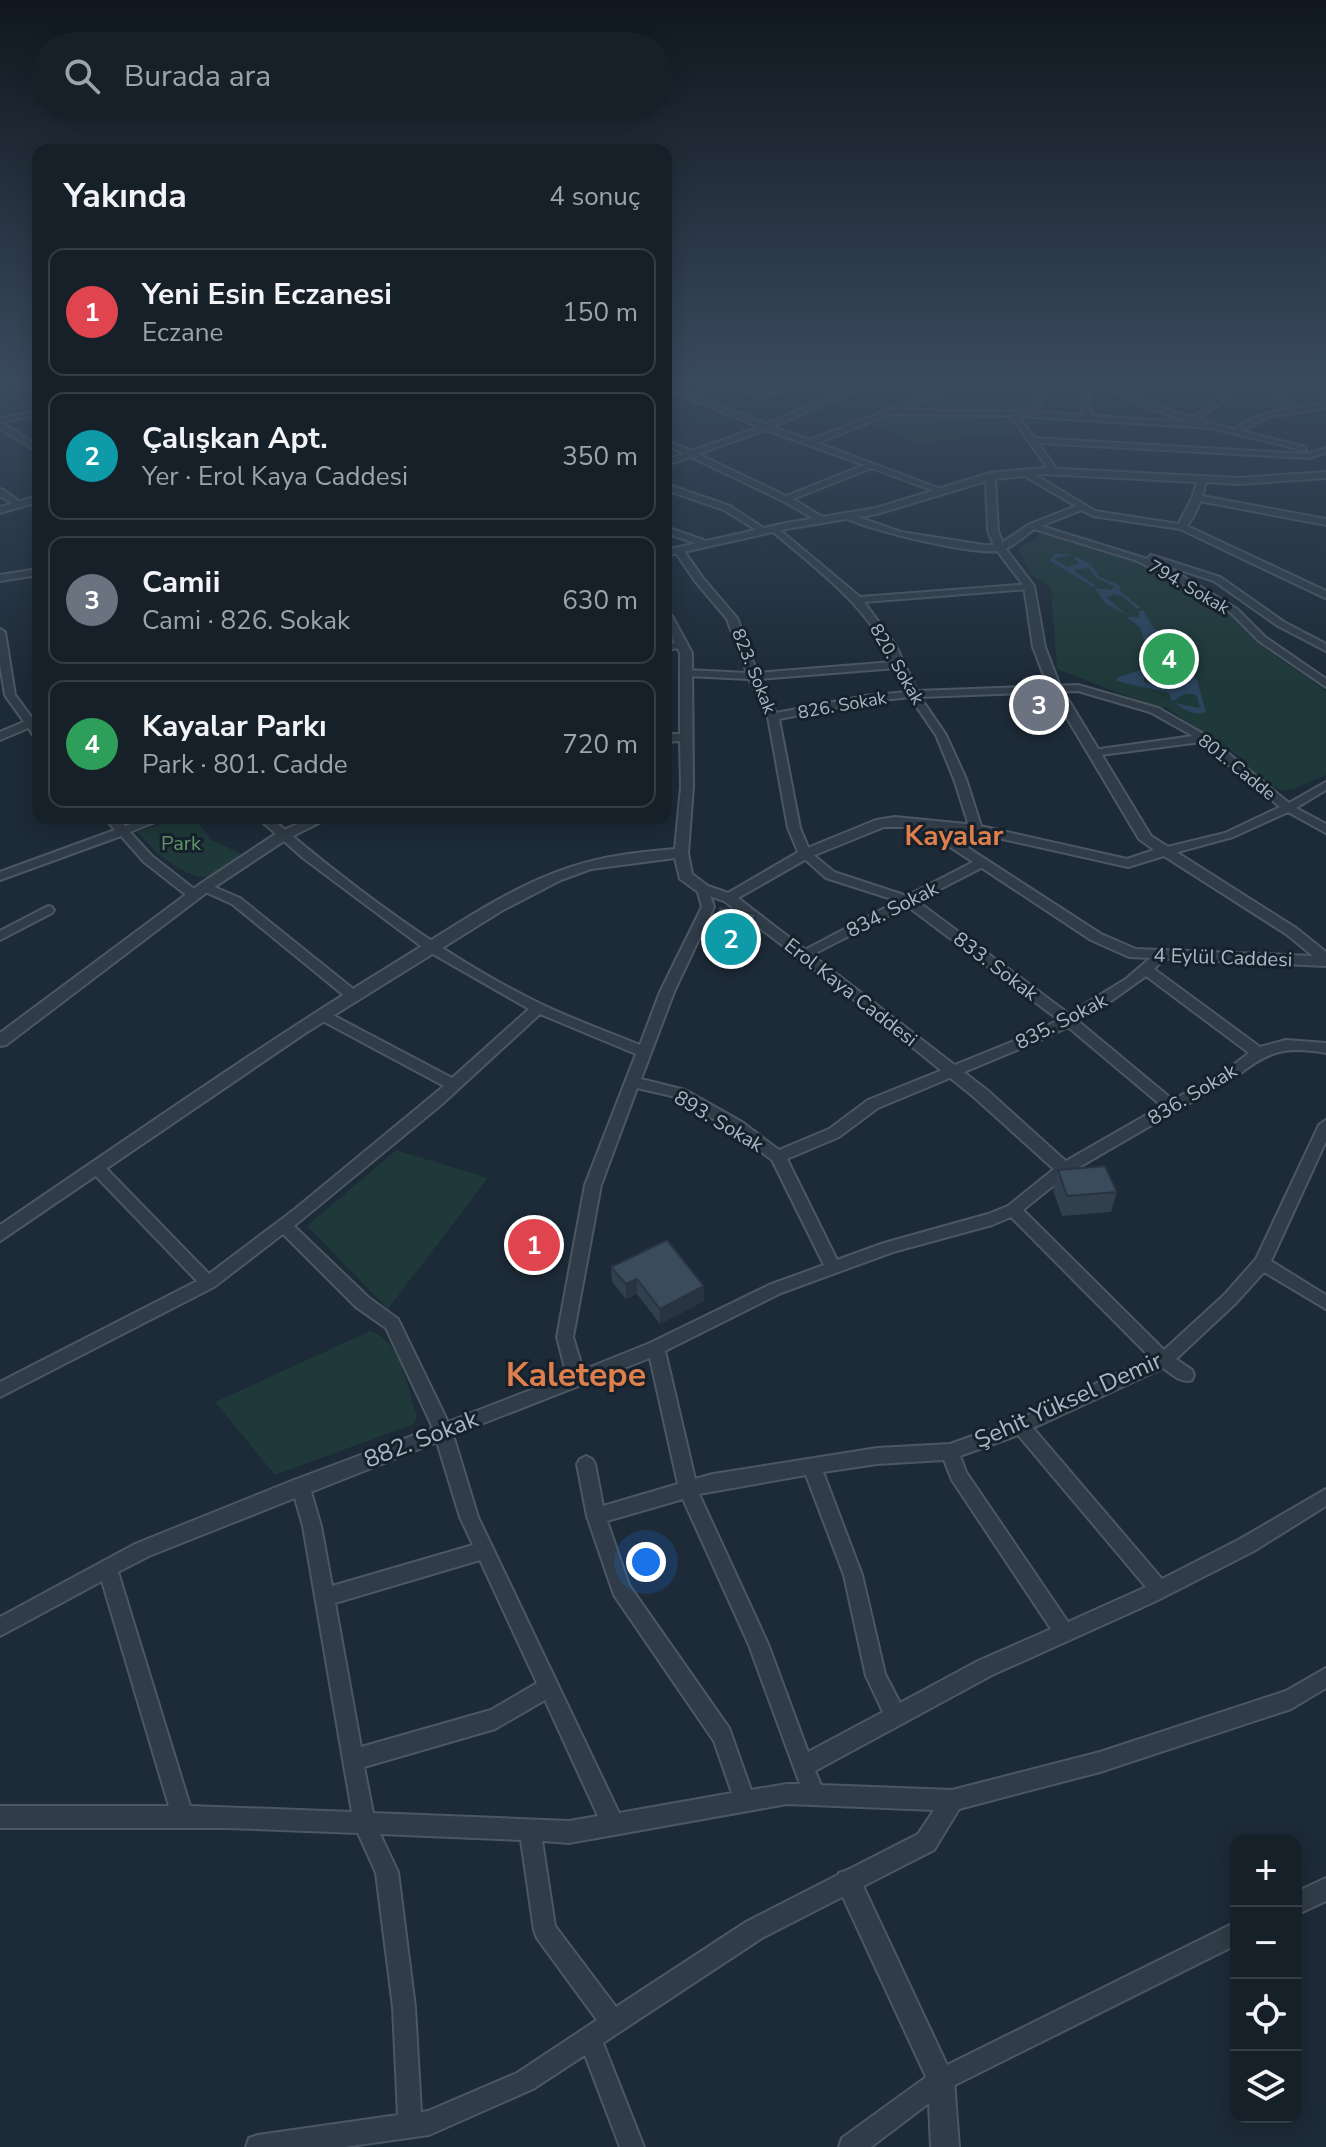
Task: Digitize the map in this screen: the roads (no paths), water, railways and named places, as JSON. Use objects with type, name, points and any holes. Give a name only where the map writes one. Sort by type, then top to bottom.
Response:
[{"type":"street","points":[[752,482],[821,520]]},
{"type":"street","points":[[786,499],[829,482]]},
{"type":"street","points":[[918,482],[942,491]]},
{"type":"street","points":[[672,552],[877,511],[970,482]]},
{"type":"street","points":[[990,482],[993,531],[1000,548],[1029,586],[1039,647],[1054,686],[1146,839],[1291,931],[1326,960]]},
{"type":"street","points":[[1041,482],[1093,513],[1182,527],[1326,595]]},
{"type":"street","points":[[1182,527],[1201,482]]},
{"type":"street","name":"820. Sokak","points":[[672,489],[727,508],[770,530],[858,600],[891,646],[913,694],[941,735],[960,779],[976,829]]},
{"type":"street","points":[[0,492],[19,504]]},
{"type":"street","points":[[1197,498],[1326,522]]},
{"type":"street","points":[[0,510],[32,501]]},
{"type":"street","points":[[846,516],[899,534],[1000,548],[1033,526],[1082,507]]},
{"type":"street","name":"794. Sokak","points":[[1033,526],[1138,558],[1179,578],[1234,611],[1262,639],[1326,684]]},
{"type":"street","points":[[672,532],[706,544]]},
{"type":"street","name":"823. Sokak","points":[[679,550],[698,579],[732,618],[753,676],[773,717],[794,828],[805,854]]},
{"type":"street","points":[[1138,558],[1156,558],[1217,579],[1281,624],[1326,648]]},
{"type":"street","points":[[0,578],[32,575]]},
{"type":"street","points":[[858,600],[1029,586]]},
{"type":"street","points":[[577,1380],[565,1337],[593,1185],[667,992],[708,907],[703,889],[685,876],[681,853],[687,787],[687,673],[686,653],[672,627]]},
{"type":"street","points":[[0,632],[10,695],[32,722]]},
{"type":"street","points":[[672,646],[682,645]]},
{"type":"street","points":[[687,673],[753,676],[900,665]]},
{"type":"street","name":"826. Sokak","points":[[773,717],[865,699],[1054,686]]},
{"type":"street","name":"801. Cadde","points":[[1054,686],[1100,693],[1154,710],[1203,738],[1288,808],[1326,829]]},
{"type":"street","points":[[0,736],[32,727]]},
{"type":"street","points":[[672,738],[685,737]]},
{"type":"street","points":[[1093,753],[1203,738]]},
{"type":"street","points":[[729,898],[805,854],[881,823],[976,829],[1128,863],[1229,835],[1288,808],[1326,786]]},
{"type":"street","name":"4 Eylül Caddesi","points":[[917,823],[1096,937],[1134,954],[1326,960]]},
{"type":"street","points":[[116,824],[148,859],[200,891],[236,901],[352,995]]},
{"type":"street","points":[[0,876],[140,824]]},
{"type":"street","points":[[270,824],[431,947],[538,1008],[643,1052]]},
{"type":"street","points":[[0,1041],[200,891],[282,836],[309,824]]},
{"type":"street","points":[[0,1234],[352,995],[431,947],[557,877],[618,858],[681,853]]},
{"type":"street","name":"833. Sokak","points":[[805,854],[830,875],[908,900],[1068,1020],[1171,1106]]},
{"type":"street","name":"834. Sokak","points":[[803,954],[981,863]]},
{"type":"street","name":"Erol Kaya Caddesi","points":[[703,889],[729,898],[803,954],[952,1071],[1064,1169]]},
{"type":"street","points":[[0,936],[48,910]]},
{"type":"street","name":"835. Sokak","points":[[778,1157],[835,1133],[868,1106],[1022,1043],[1068,1020],[1132,983],[1161,956]]},
{"type":"street","points":[[1147,970],[1257,1052]]},
{"type":"street","points":[[0,1390],[208,1283],[284,1226],[453,1085],[538,1008]]},
{"type":"street","points":[[322,1015],[453,1085]]},
{"type":"street","name":"836. Sokak","points":[[1064,1169],[1233,1072],[1257,1052],[1285,1043],[1326,1048]]},
{"type":"street","name":"893. Sokak","points":[[632,1082],[680,1093],[737,1126],[778,1157],[833,1268]]},
{"type":"street","name":"Şehit Yüksel Demir","points":[[596,1516],[713,1482],[877,1456],[950,1452],[1021,1426],[1164,1360],[1230,1299],[1262,1263],[1326,1125]]},
{"type":"street","points":[[96,1167],[208,1283]]},
{"type":"street","name":"882. Sokak","points":[[0,1627],[142,1550],[656,1348],[775,1289],[1013,1210],[1064,1169]]},
{"type":"street","points":[[1013,1210],[1164,1360],[1186,1375]]},
{"type":"street","points":[[284,1226],[362,1302],[392,1324],[443,1431],[469,1517],[613,1824]]},
{"type":"street","points":[[1262,1263],[1326,1303]]},
{"type":"street","points":[[656,1348],[688,1489],[758,1644],[814,1795]]},
{"type":"street","points":[[1021,1426],[1159,1589]]},
{"type":"street","points":[[950,1452],[958,1475],[1064,1632]]},
{"type":"street","points":[[586,1464],[596,1516],[621,1589],[722,1735],[745,1801]]},
{"type":"street","points":[[812,1466],[853,1575],[876,1676],[896,1716]]},
{"type":"street","points":[[300,1486],[312,1526],[364,1823],[387,1872],[404,2007],[410,2126]]},
{"type":"street","points":[[803,1766],[985,1668],[1159,1589],[1247,1545],[1326,1497]]},
{"type":"street","points":[[325,1597],[485,1550]]},
{"type":"street","points":[[108,1569],[183,1817]]},
{"type":"street","points":[[0,1817],[183,1817],[569,1832],[787,1794],[952,1800],[1100,1762],[1291,1699],[1326,1677]]},
{"type":"street","points":[[353,1760],[495,1719],[549,1686]]},
{"type":"street","points":[[258,2147],[429,2123],[525,2081],[754,1930],[926,1842],[952,1800]]},
{"type":"street","points":[[530,1830],[545,1930],[614,2023]]},
{"type":"street","points":[[848,1882],[941,2080],[945,2147]]},
{"type":"street","points":[[1302,1901],[1326,1889]]},
{"type":"street","points":[[851,2147],[941,2080],[1230,1936]]},
{"type":"street","points":[[590,2038],[632,2147]]},
{"type":"water","points":[[1054,554],[1072,554],[1054,559],[1068,567],[1079,563],[1073,557],[1085,561],[1098,576],[1119,585],[1121,592],[1141,608],[1137,609],[1122,596],[1113,594],[1107,598],[1127,615],[1106,604],[1095,588],[1111,590],[1115,587],[1097,578],[1088,568],[1073,570],[1096,586],[1093,587],[1050,561]]},
{"type":"water","points":[[1143,610],[1152,626],[1183,656],[1186,669],[1197,680],[1206,712],[1193,713],[1174,703],[1200,708],[1197,696],[1193,694],[1172,701],[1169,693],[1116,681],[1118,677],[1150,667],[1154,670],[1144,674],[1144,682],[1162,687],[1168,673],[1153,666],[1164,659],[1178,665],[1182,663],[1172,648],[1155,642],[1170,653],[1170,657],[1163,657],[1144,641],[1140,627],[1126,617],[1139,617],[1139,611]]},
{"type":"place","name":"Kayalar Parkı","points":[[1169,659]]},
{"type":"place","name":"Camii","points":[[1039,705]]},
{"type":"place","name":"Çalışkan Apt.","points":[[731,939]]},
{"type":"place","name":"Yeni Esin Eczanesi","points":[[534,1245]]},
{"type":"district","name":"Kayalar","points":[[954,835]]},
{"type":"district","name":"Kaletepe","points":[[576,1374]]},
{"type":"park label","name":"Park","points":[[181,843]]}]
